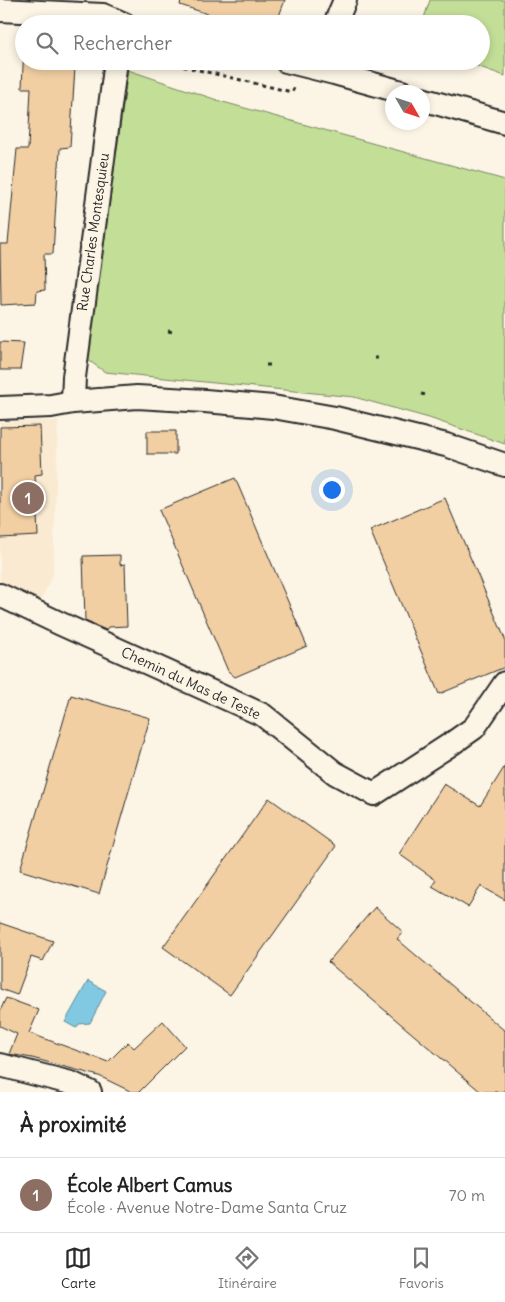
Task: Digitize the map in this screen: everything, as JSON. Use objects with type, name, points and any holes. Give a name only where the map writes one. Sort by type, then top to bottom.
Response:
[{"type":"street","points":[[339,15],[345,0]]},
{"type":"street","points":[[0,10],[104,15]]},
{"type":"street","name":"Rue Charles Montesquieu","points":[[73,402],[74,377],[115,70]]},
{"type":"street","points":[[327,70],[385,87]]},
{"type":"street","points":[[430,100],[505,122]]},
{"type":"street","points":[[0,408],[51,406],[73,402],[137,397],[273,407],[335,418],[446,445],[505,465]]},
{"type":"street","name":"Chemin du Mas de Teste","points":[[0,595],[263,715],[336,773],[374,794],[474,728],[505,683]]},
{"type":"street","points":[[0,1065],[71,1083],[90,1092]]},
{"type":"path","points":[[198,70],[292,92],[303,70]]},
{"type":"path","points":[[168,331],[174,332]]},
{"type":"path","points":[[374,358],[380,358]]},
{"type":"path","points":[[266,365],[272,365]]},
{"type":"path","points":[[421,394],[427,396]]},
{"type":"shaded area","points":[[58,421],[53,575],[39,604],[0,585],[0,422]]},
{"type":"green space","points":[[430,0],[505,0],[505,76],[488,70],[490,70],[490,15],[425,15]]},
{"type":"green space","points":[[128,70],[223,102],[505,180],[505,444],[429,418],[354,397],[105,372],[88,360]]},
{"type":"water","points":[[88,981],[106,991],[90,1023],[79,1024],[76,1028],[65,1022]]},
{"type":"building","points":[[181,0],[285,0],[279,15],[211,15],[180,5]]},
{"type":"building","points":[[23,70],[75,70],[70,147],[60,148],[53,254],[44,254],[45,290],[37,291],[36,303],[1,305],[0,244],[8,244],[17,149],[28,149],[31,88],[22,88]]},
{"type":"building","points":[[0,342],[24,343],[20,370],[0,370]]},
{"type":"building","points":[[40,426],[42,474],[35,475],[38,536],[0,538],[0,427]]},
{"type":"building","points":[[147,431],[176,431],[176,454],[147,454]]},
{"type":"building","points":[[235,478],[307,646],[235,677],[228,671],[159,510]]},
{"type":"building","points":[[445,498],[505,639],[505,667],[439,694],[370,530]]},
{"type":"building","points":[[120,555],[120,565],[125,564],[127,626],[108,627],[106,630],[85,621],[83,556]]},
{"type":"building","points":[[71,695],[150,718],[99,894],[20,870]]},
{"type":"building","points":[[505,766],[505,900],[481,886],[468,907],[432,886],[436,880],[399,854],[444,784],[480,806]]},
{"type":"building","points":[[269,798],[336,846],[230,995],[163,947]]},
{"type":"building","points":[[375,907],[403,932],[397,939],[505,1031],[505,1092],[481,1092],[328,962]]},
{"type":"building","points":[[0,923],[53,941],[43,961],[31,957],[17,995],[0,989]]},
{"type":"building","points":[[6,998],[39,1010],[29,1033],[108,1062],[128,1042],[134,1048],[163,1021],[185,1046],[139,1092],[132,1092],[99,1076],[32,1058],[9,1054],[17,1034],[0,1026],[0,1011]]},
{"type":"place","name":"École Albert Camus","points":[[28,498]]}]
